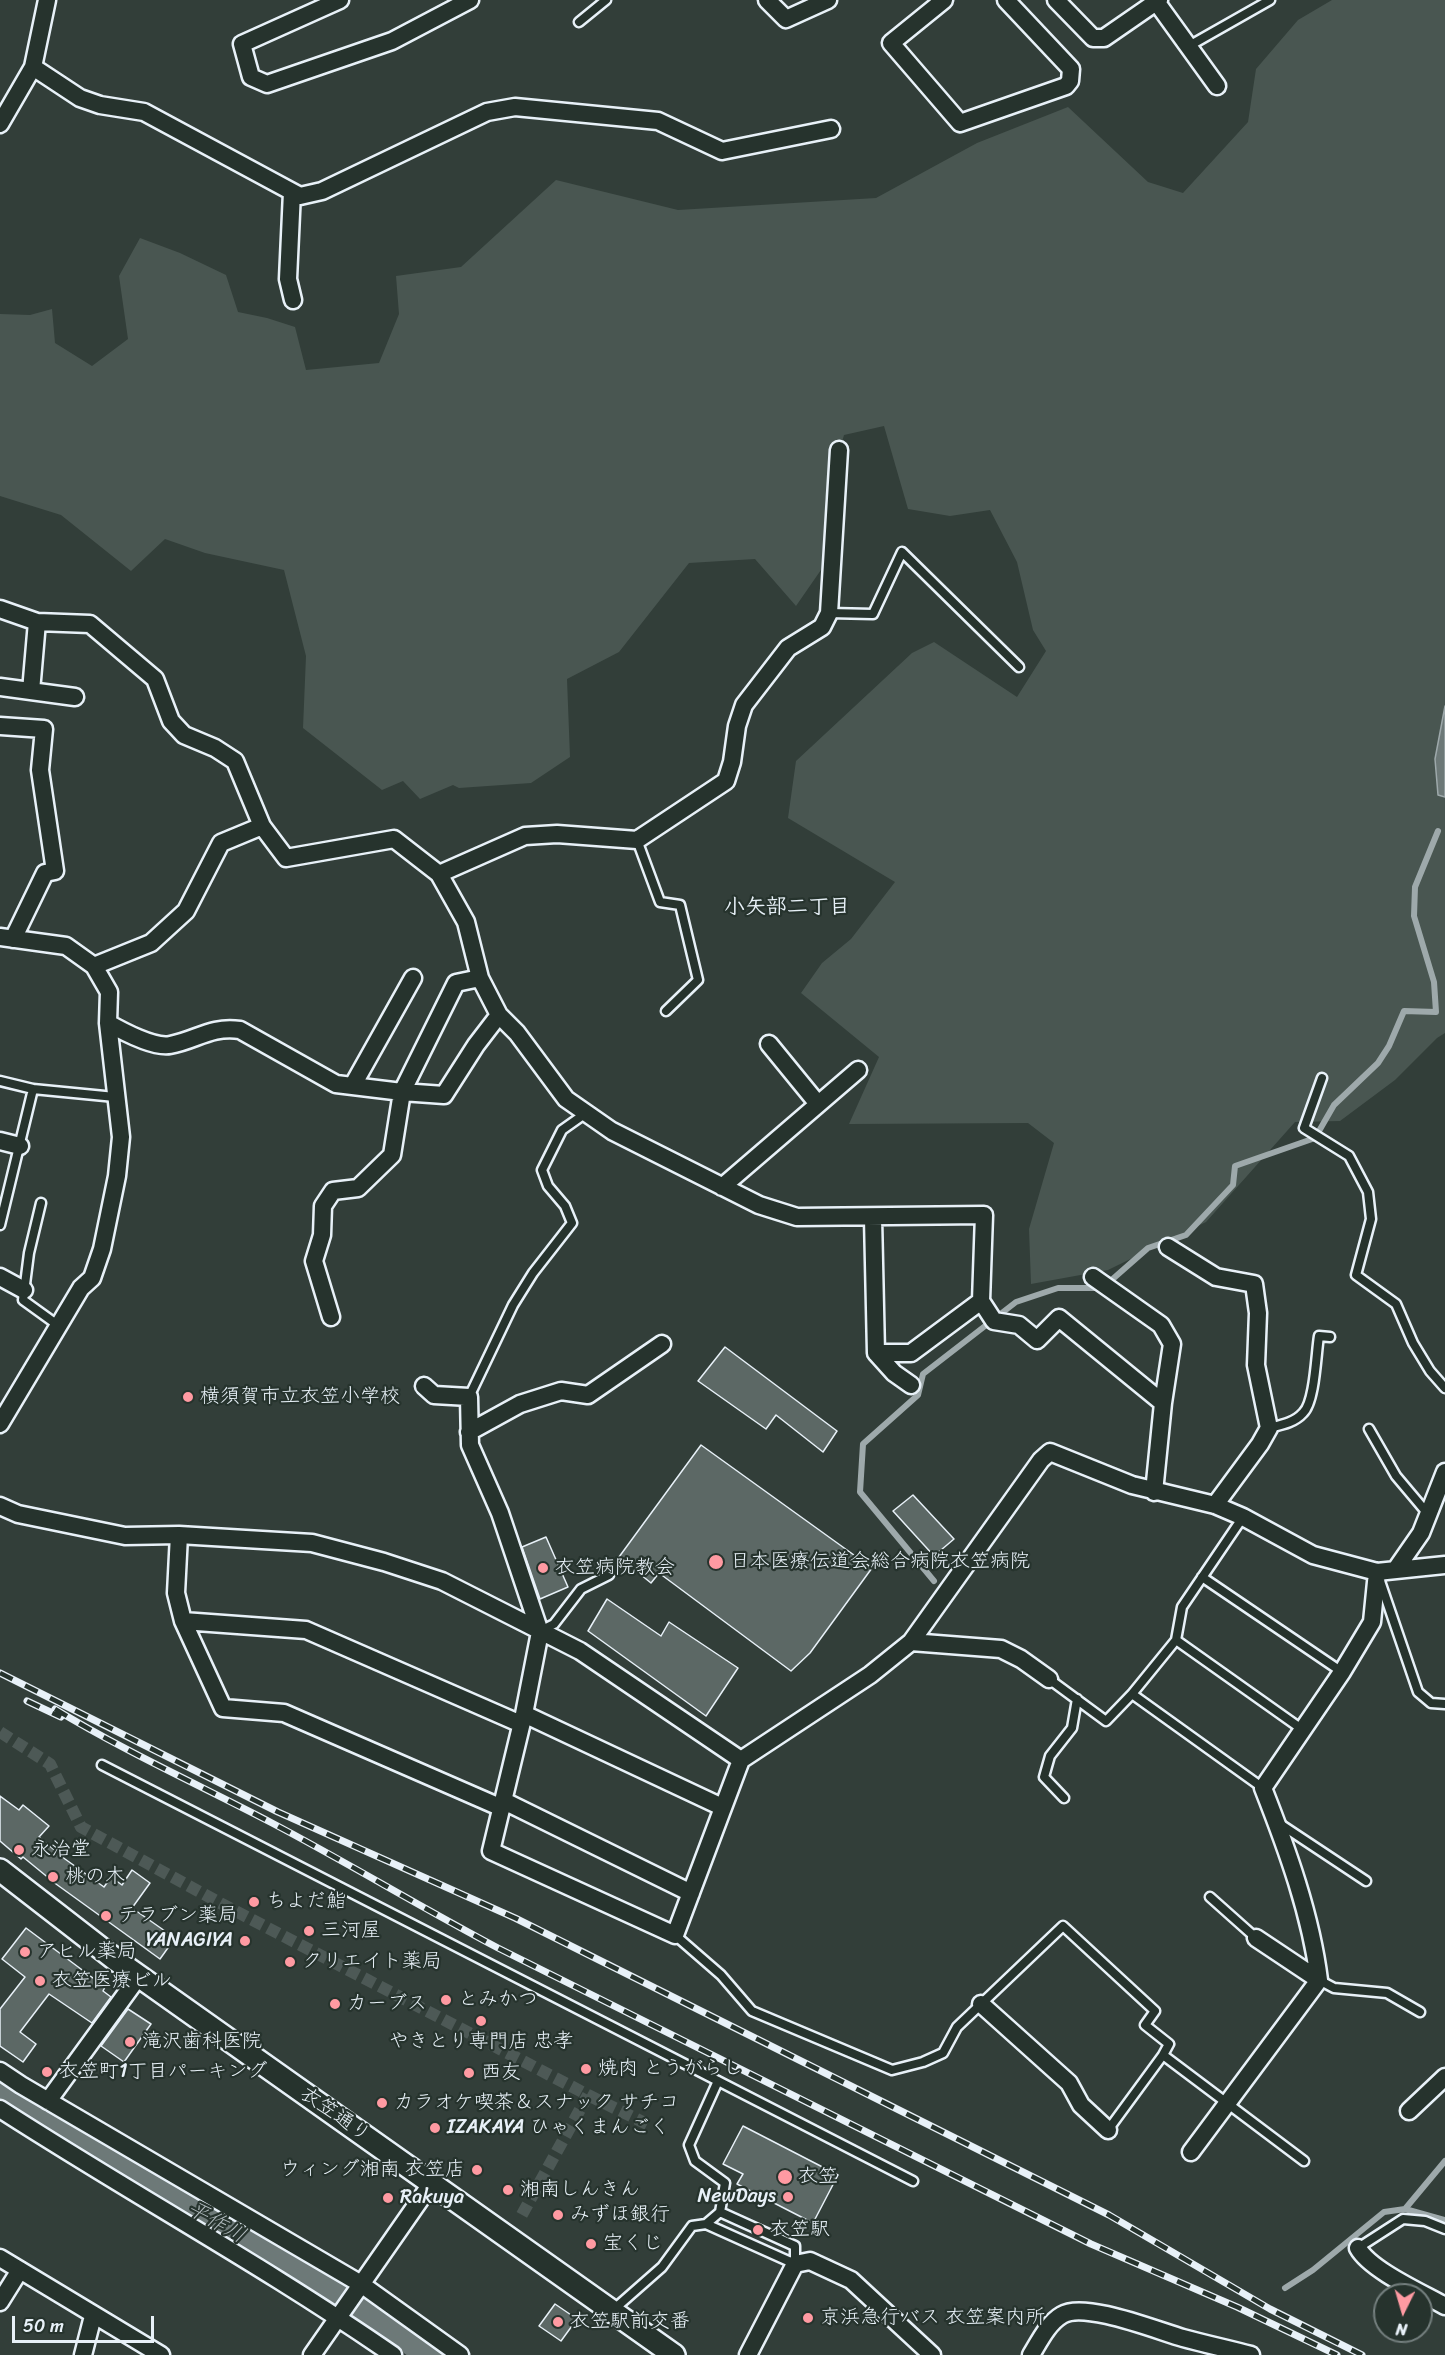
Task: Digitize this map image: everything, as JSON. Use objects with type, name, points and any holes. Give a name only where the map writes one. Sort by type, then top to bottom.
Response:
[{"type":"street","points":[[0,124],[33,67],[47,0]]},
{"type":"street","points":[[340,0],[242,44],[251,77],[267,84],[392,41],[470,0]]},
{"type":"street","points":[[767,0],[786,20],[828,0]]},
{"type":"street","points":[[944,0],[891,43],[960,123],[1066,86],[1070,81],[1071,69],[1006,0]]},
{"type":"street","points":[[1056,0],[1093,38],[1104,38],[1157,1],[1217,86]]},
{"type":"street","points":[[33,67],[80,98],[100,105],[144,112],[300,196],[322,191],[487,112],[515,107],[658,121],[722,151],[831,129]]},
{"type":"street","points":[[292,192],[288,279],[293,300]]},
{"type":"street","points":[[439,874],[525,836],[556,834],[637,840],[726,780],[732,762],[737,726],[744,705],[789,648],[822,627],[829,613],[838,450]]},
{"type":"street","points":[[0,609],[37,622],[90,624],[155,679],[171,721],[184,735],[215,748],[235,761],[262,826],[286,858],[394,840],[439,874],[466,922],[480,978],[499,1015],[517,1033],[566,1099],[612,1131],[759,1205],[796,1217],[873,1218],[984,1215],[981,1301],[994,1321],[1019,1325],[1037,1340],[1059,1318],[1163,1403]]},
{"type":"street","points":[[31,691],[37,622]]},
{"type":"street","points":[[0,687],[75,697]]},
{"type":"street","points":[[0,726],[44,729],[40,770],[55,871],[45,873],[7,938],[66,946],[94,966],[108,992],[108,1023],[121,1137],[117,1176],[102,1249],[92,1278],[81,1288],[0,1424]]},
{"type":"street","points":[[94,966],[151,943],[186,911],[221,843],[262,826]]},
{"type":"street","points":[[353,1084],[413,978]]},
{"type":"street","points":[[331,1317],[314,1262],[322,1235],[323,1206],[333,1191],[358,1188],[393,1155],[402,1092],[456,983],[480,978]]},
{"type":"street","points":[[108,1023],[132,1037],[168,1046],[208,1031],[225,1028],[240,1030],[336,1084],[444,1095],[476,1045],[499,1015]]},
{"type":"street","points":[[769,1044],[818,1104]]},
{"type":"street","points":[[722,1187],[858,1070]]},
{"type":"street","points":[[0,1141],[20,1146]]},
{"type":"street","points":[[873,1218],[876,1353],[894,1373],[911,1385]]},
{"type":"street","points":[[1168,1247],[1216,1277],[1254,1284],[1258,1313],[1256,1365],[1269,1428],[1260,1444],[1215,1505]]},
{"type":"street","points":[[0,1277],[24,1290]]},
{"type":"street","points":[[1093,1277],[1161,1325],[1172,1344],[1163,1403],[1154,1492]]},
{"type":"street","points":[[876,1353],[911,1353],[981,1301]]},
{"type":"street","points":[[469,1432],[520,1404],[561,1391],[588,1395],[663,1344]]},
{"type":"street","points":[[424,1386],[434,1395],[469,1397],[470,1445],[500,1513],[540,1632],[491,1851],[675,1935],[741,1760],[870,1675],[911,1642],[1041,1461],[1050,1452],[1154,1492],[1215,1505],[1244,1516],[1313,1555],[1377,1572],[1445,1565]]},
{"type":"street","points":[[1396,1569],[1421,1533],[1445,1472]]},
{"type":"street","points":[[0,1506],[18,1514],[125,1536],[179,1535],[312,1543],[384,1562],[442,1581],[580,1651],[741,1760]]},
{"type":"street","points":[[179,1535],[176,1593],[183,1622],[223,1708],[284,1713],[503,1804],[691,1893]]},
{"type":"street","points":[[1191,2152],[1319,1980],[1315,1944],[1277,1822],[1263,1788],[1342,1672],[1372,1622],[1377,1572]]},
{"type":"street","points":[[183,1622],[306,1630],[522,1719],[722,1807]]},
{"type":"street","points":[[911,1642],[1001,1649],[1049,1678]]},
{"type":"street","name":"衣笠通り","points":[[0,1870],[139,1976],[674,2355]]},
{"type":"street","points":[[1256,1938],[1319,1980]]},
{"type":"street","points":[[48,2101],[139,1976]]},
{"type":"street","points":[[981,2004],[1069,2083],[1081,2105],[1108,2130]]},
{"type":"street","points":[[0,2071],[361,2285],[460,2355]]},
{"type":"street","points":[[1409,2111],[1445,2077]]},
{"type":"street","points":[[0,2109],[87,2165],[339,2316],[393,2355]]},
{"type":"street","points":[[312,2355],[431,2184]]},
{"type":"street","points":[[1358,2248],[1384,2272],[1445,2306]]},
{"type":"street","points":[[0,2258],[161,2355]]},
{"type":"street","points":[[748,2355],[795,2265],[810,2261],[851,2280],[932,2355]]},
{"type":"street","points":[[0,2302],[20,2270]]},
{"type":"street","points":[[1031,2355],[1047,2329],[1062,2314],[1074,2311],[1090,2312],[1129,2321],[1183,2338],[1251,2355]]},
{"type":"street","points":[[83,2355],[93,2316]]},
{"type":"lane","points":[[579,22],[606,0]]},
{"type":"lane","points":[[1189,46],[1270,0]]},
{"type":"lane","points":[[829,613],[873,614],[902,552],[1019,667]]},
{"type":"lane","points":[[637,840],[660,902],[680,905],[698,980],[666,1011]]},
{"type":"lane","points":[[1322,1078],[1304,1128],[1349,1156],[1368,1192],[1371,1219],[1356,1275],[1396,1304],[1413,1343],[1430,1371],[1445,1388]]},
{"type":"lane","points":[[0,1081],[33,1089],[116,1097]]},
{"type":"lane","points":[[0,1226],[33,1089]]},
{"type":"lane","points":[[469,1397],[513,1305],[533,1273],[572,1223],[565,1206],[548,1186],[542,1170],[562,1130],[586,1113]]},
{"type":"lane","points":[[41,1203],[29,1253],[23,1300],[59,1326]]},
{"type":"lane","points":[[1269,1428],[1293,1421],[1305,1412],[1310,1396],[1319,1336],[1330,1337]]},
{"type":"lane","points":[[1369,1429],[1396,1476],[1429,1515]]},
{"type":"lane","points":[[1049,1678],[1106,1721],[1132,1694],[1176,1640],[1182,1607],[1244,1516]]},
{"type":"lane","points":[[1377,1572],[1418,1692],[1431,1702],[1445,1704]]},
{"type":"lane","points":[[540,1632],[554,1624],[581,1589],[609,1575]]},
{"type":"lane","points":[[1202,1578],[1342,1672]]},
{"type":"lane","points":[[1176,1640],[1303,1730]]},
{"type":"lane","points":[[1132,1694],[1263,1788]]},
{"type":"lane","points":[[1064,1798],[1044,1777],[1050,1756],[1072,1728],[1077,1699]]},
{"type":"lane","points":[[102,1765],[913,2181]]},
{"type":"lane","points":[[1277,1822],[1366,1881]]},
{"type":"lane","points":[[1210,1897],[1256,1938]]},
{"type":"lane","points":[[675,1935],[721,1975],[752,2011],[892,2070],[923,2062],[943,2053],[957,2027],[1063,1926],[1155,2011],[1145,2025],[1169,2044],[1108,2130]]},
{"type":"lane","points":[[1319,1980],[1334,1988],[1387,1993],[1420,2012]]},
{"type":"lane","points":[[1163,2055],[1304,2161]]},
{"type":"lane","points":[[612,2311],[662,2267],[692,2226],[706,2224],[720,2212],[725,2183],[695,2161],[689,2145],[718,2081]]},
{"type":"lane","points":[[706,2224],[795,2265],[795,2246],[720,2212]]},
{"type":"lane","points":[[1358,2248],[1403,2219],[1425,2221],[1445,2229]]},
{"type":"shaded area","points":[[1332,0],[1445,0],[1445,1033],[1437,1038],[1395,1080],[1340,1121],[1295,1122],[1206,1222],[1108,1270],[1031,1284],[1029,1229],[1054,1143],[1028,1123],[849,1124],[879,1057],[801,993],[822,963],[851,939],[895,882],[788,818],[796,761],[912,653],[934,642],[1017,697],[1046,651],[1033,630],[1017,562],[990,510],[950,516],[908,509],[884,426],[844,435],[825,500],[832,554],[796,606],[755,559],[689,563],[619,652],[567,679],[570,757],[531,783],[459,788],[453,785],[420,799],[403,781],[382,790],[303,728],[306,656],[284,570],[205,553],[165,539],[131,571],[61,515],[0,496],[0,314],[30,315],[52,309],[55,343],[92,366],[128,339],[119,276],[140,238],[180,253],[226,275],[238,312],[295,327],[306,370],[379,363],[399,314],[396,276],[461,267],[556,180],[678,210],[876,198],[977,143],[1068,107],[1148,182],[1183,193],[1248,122],[1256,69],[1298,20]]},
{"type":"shaded area","points":[[1445,706],[1445,797],[1438,795],[1435,759]]},
{"type":"building","points":[[725,1347],[837,1431],[823,1452],[776,1415],[766,1429],[698,1381]]},
{"type":"building","points":[[701,1445],[872,1568],[810,1653],[791,1671],[659,1573],[651,1583],[619,1557]]},
{"type":"building","points":[[913,1495],[954,1539],[934,1556],[893,1511]]},
{"type":"building","name":"衣笠病院教会","points":[[546,1537],[568,1587],[540,1599],[522,1547]]},
{"type":"building","points":[[607,1599],[661,1636],[669,1622],[738,1668],[706,1716],[588,1631]]},
{"type":"building","points":[[0,1796],[19,1810],[23,1805],[49,1826],[39,1837],[104,1887],[111,1877],[122,1885],[132,1870],[150,1883],[132,1908],[175,1938],[160,1959],[56,1884],[23,1857],[21,1859],[0,1841]]},
{"type":"building","points":[[26,1928],[105,1987],[103,1991],[111,1997],[92,2023],[49,1994],[20,2032],[36,2044],[23,2062],[0,2046],[0,2009],[25,1977],[2,1959]]},
{"type":"building","name":"滝沢歯科医院","points":[[128,2009],[151,2024],[124,2062],[101,2046]]},
{"type":"building","points":[[743,2126],[838,2175],[813,2223],[737,2184],[743,2174],[723,2164]]},
{"type":"building","name":"衣笠駅前交番","points":[[555,2304],[577,2319],[561,2341],[539,2326]]},
{"type":"waterway","points":[[934,1581],[860,1492],[863,1444],[918,1395],[923,1374],[1016,1302],[1058,1288],[1096,1288],[1107,1284],[1148,1248],[1186,1235],[1233,1185],[1235,1166],[1315,1138],[1334,1105],[1378,1063],[1389,1046],[1404,1011],[1436,1012],[1434,982],[1414,916],[1415,887],[1438,831]]},
{"type":"waterway","name":"平作川","points":[[0,2086],[144,2183],[376,2311],[435,2355]]},
{"type":"waterway","points":[[1405,2209],[1445,2161]]},
{"type":"waterway","points":[[1285,2288],[1313,2270],[1384,2212],[1405,2209],[1445,2220]]},
{"type":"tunnel","points":[[0,1732],[50,1764],[81,1827],[222,1904],[588,2095],[519,2220]]},
{"type":"tunnel","points":[[588,2095],[651,2126]]},
{"type":"railway","points":[[0,1673],[278,1812],[515,1918],[1109,2215],[1270,2309],[1362,2355]]},
{"type":"railway","points":[[27,1701],[61,1717]]},
{"type":"railway","points":[[55,1709],[135,1754],[300,1838],[498,1948],[1091,2244],[1237,2307],[1337,2355]]},
{"type":"place","name":"横須賀市立衣笠小学校","points":[[188,1397]]},
{"type":"place","name":"日本医療伝道会総合病院衣笠病院","points":[[716,1562]]},
{"type":"place","name":"衣笠病院教会","points":[[543,1568]]},
{"type":"place","name":"永治堂","points":[[19,1850]]},
{"type":"place","name":"桃の木","points":[[53,1877]]},
{"type":"place","name":"ちよだ鮨","points":[[254,1902]]},
{"type":"place","name":"テラブン薬局","points":[[106,1916]]},
{"type":"place","name":"三河屋","points":[[309,1931]]},
{"type":"place","name":"YANAGIYA","points":[[245,1941]]},
{"type":"place","name":"アヒル薬局","points":[[25,1952]]},
{"type":"place","name":"クリエイト薬局","points":[[290,1962]]},
{"type":"place","name":"衣笠医療ビル","points":[[40,1981]]},
{"type":"place","name":"とみかつ","points":[[446,2000]]},
{"type":"place","name":"カーブス","points":[[335,2004]]},
{"type":"place","name":"やきとり専門店 忠孝","points":[[481,2021]]},
{"type":"place","name":"滝沢歯科医院","points":[[130,2042]]},
{"type":"place","name":"焼肉 とうがらし","points":[[586,2069]]},
{"type":"place","name":"衣笠町1丁目パーキング","points":[[47,2072]]},
{"type":"place","name":"西友","points":[[469,2073]]},
{"type":"place","name":"カラオケ喫茶＆スナック サチコ","points":[[382,2103]]},
{"type":"place","name":"IZAKAYA ひゃくまんごく","points":[[435,2128]]},
{"type":"place","name":"ウィング湘南 衣笠店","points":[[477,2170]]},
{"type":"place","name":"衣笠","points":[[785,2177]]},
{"type":"place","name":"湘南しんきん","points":[[508,2190]]},
{"type":"place","name":"NewDays","points":[[788,2197]]},
{"type":"place","name":"Rakuya","points":[[388,2198]]},
{"type":"place","name":"みずほ銀行","points":[[558,2215]]},
{"type":"place","name":"衣笠駅","points":[[758,2230]]},
{"type":"place","name":"宝くじ","points":[[591,2244]]},
{"type":"place","name":"京浜急行バス 衣笠案内所","points":[[808,2318]]},
{"type":"place","name":"衣笠駅前交番","points":[[558,2322]]},
{"type":"district","name":"小矢部二丁目","points":[[787,908]]}]
